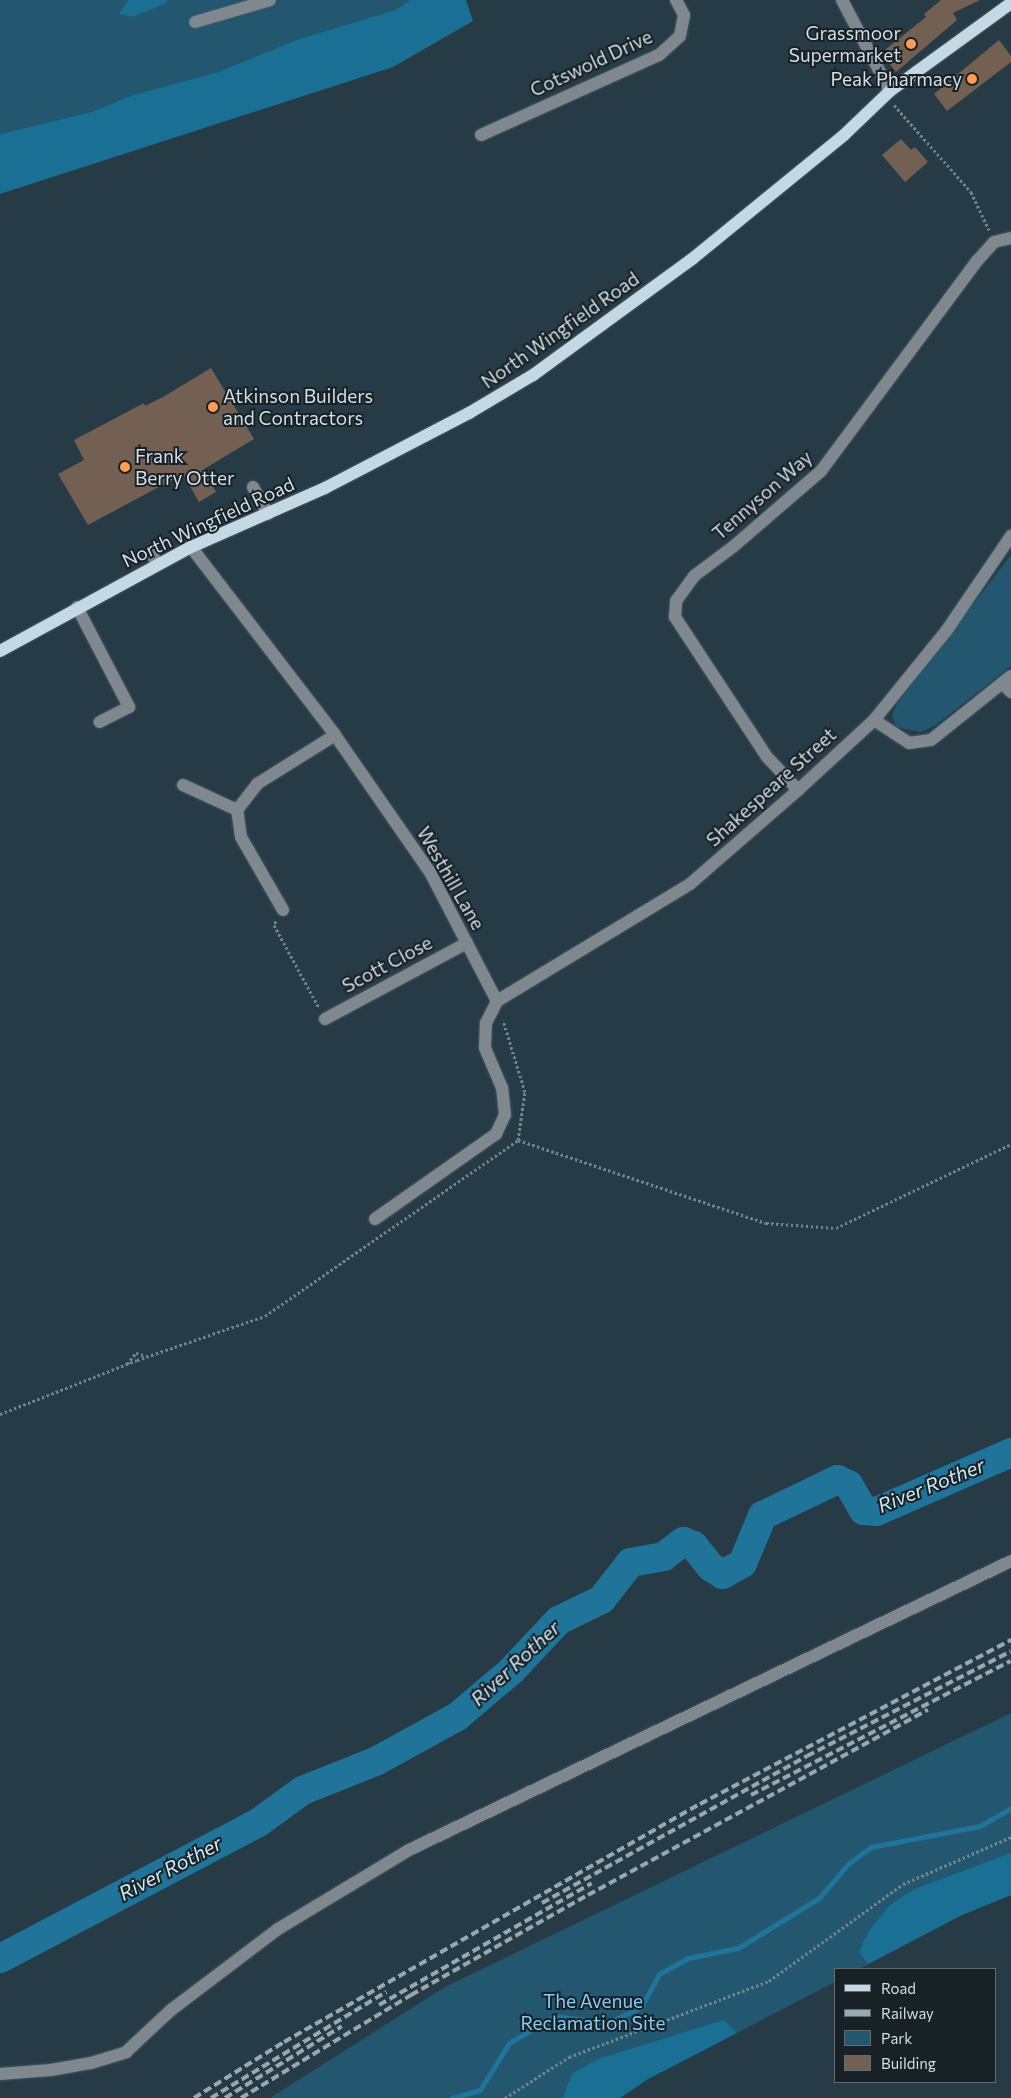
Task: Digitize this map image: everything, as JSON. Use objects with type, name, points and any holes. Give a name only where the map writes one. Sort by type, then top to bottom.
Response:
[{"type":"main road","name":"North Wingfield Road","points":[[0,651],[191,547],[334,484],[469,413],[533,375],[692,259],[844,135],[888,93],[1011,4]]},
{"type":"street","points":[[194,22],[270,0]]},
{"type":"street","name":"Cotswold Drive","points":[[481,135],[659,55],[680,36],[684,15],[676,0]]},
{"type":"street","points":[[842,0],[888,93]]},
{"type":"street","points":[[994,242],[1011,238]]},
{"type":"street","name":"Tennyson Way","points":[[798,790],[768,756],[675,617],[676,601],[694,576],[821,471],[916,340],[994,242]]},
{"type":"street","points":[[253,487],[268,514]]},
{"type":"street","name":"Shakespeare Street","points":[[497,1001],[690,884],[798,790],[874,720],[948,630],[1011,536]]},
{"type":"street","name":"Westhill Lane","points":[[191,547],[335,735],[430,872],[497,1001]]},
{"type":"street","points":[[151,551],[157,565]]},
{"type":"street","points":[[77,608],[129,707],[100,722]]},
{"type":"street","points":[[874,720],[909,743],[932,740],[1008,683]]},
{"type":"street","points":[[283,910],[241,837],[237,810],[257,784],[335,735]]},
{"type":"street","points":[[183,785],[237,810]]},
{"type":"street","name":"Scott Close","points":[[325,1019],[467,943]]},
{"type":"street","points":[[375,1219],[496,1134],[505,1115],[502,1088],[485,1048],[486,1022],[497,1001]]},
{"type":"street","points":[[0,2074],[61,2069],[126,2052],[171,2010],[278,1928],[409,1850],[1011,1561]]},
{"type":"path","points":[[888,93],[972,192],[994,242]]},
{"type":"path","points":[[283,910],[274,925],[325,1019]]},
{"type":"path","points":[[0,1414],[148,1357],[265,1316],[518,1140],[524,1092],[497,1001]]},
{"type":"path","points":[[518,1140],[766,1223],[836,1228],[1011,1144]]},
{"type":"path","points":[[127,1365],[136,1353],[148,1357]]},
{"type":"path","points":[[504,2098],[569,2057],[769,1981],[903,1884],[1011,1837]]},
{"type":"green space","points":[[0,0],[410,0],[395,10],[299,39],[218,72],[133,95],[91,112],[0,134]]},
{"type":"green space","points":[[1011,555],[1011,666],[936,725],[920,732],[896,727],[892,716],[897,703]]},
{"type":"green space","name":"The Avenue Reclamation Site","points":[[1011,1713],[1011,1895],[962,1915],[861,1968],[834,1968],[834,1983],[648,2079],[620,2098],[270,2098],[445,1987]]},
{"type":"shaded area","points":[[128,0],[167,0],[167,3],[132,17],[119,14]]},
{"type":"shaded area","points":[[410,0],[466,0],[473,21],[393,67],[0,194],[0,134],[91,112],[133,95],[218,72],[299,39],[395,10]]},
{"type":"shaded area","points":[[1011,1853],[1011,1895],[962,1915],[868,1964],[859,1952],[868,1932],[889,1906],[912,1890]]},
{"type":"shaded area","points":[[724,2020],[737,2033],[648,2079],[620,2098],[563,2098],[572,2074],[598,2059]]},
{"type":"building","name":"Grassmoor Supermarket","points":[[941,0],[980,0],[953,13],[957,20],[896,72],[881,53],[926,17],[924,14]]},
{"type":"building","points":[[999,40],[1011,56],[1011,62],[947,111],[934,94]]},
{"type":"building","points":[[901,139],[911,150],[915,147],[928,162],[905,182],[882,155]]},
{"type":"building","points":[[211,368],[254,439],[204,469],[216,492],[199,502],[183,474],[88,525],[58,474],[84,460],[74,440],[144,403],[145,406],[163,397]]},
{"type":"waterway","name":"River Rother","points":[[0,1958],[258,1822],[302,1790],[375,1761],[457,1716],[511,1670],[558,1620],[601,1599],[630,1562],[663,1556],[683,1541],[693,1545],[711,1567],[722,1574],[742,1563],[762,1515],[837,1479],[848,1484],[863,1510],[876,1511],[1011,1452]]},
{"type":"waterway","points":[[452,2098],[480,2090],[509,2043],[555,2016],[607,2023],[641,2007],[659,1974],[688,1958],[738,1948],[819,1898],[849,1863],[871,1847],[980,1826],[1011,1808]]},
{"type":"railway","points":[[194,2098],[284,2042],[700,1804],[1011,1640]]},
{"type":"railway","points":[[542,1903],[807,1756],[1011,1651]]},
{"type":"railway","points":[[751,1795],[1011,1661]]},
{"type":"railway","points":[[241,2098],[411,1995],[588,1895],[928,1710]]},
{"type":"railway","points":[[379,2005],[592,1883]]},
{"type":"railway","points":[[211,2098],[386,1992]]},
{"type":"railway","points":[[225,2098],[342,2026]]},
{"type":"place","name":"Grassmoor Supermarket","points":[[911,44]]},
{"type":"place","name":"Peak Pharmacy","points":[[972,79]]},
{"type":"place","name":"Atkinson Builders and Contractors","points":[[213,407]]},
{"type":"place","name":"Frank Berry Otter","points":[[125,467]]}]
